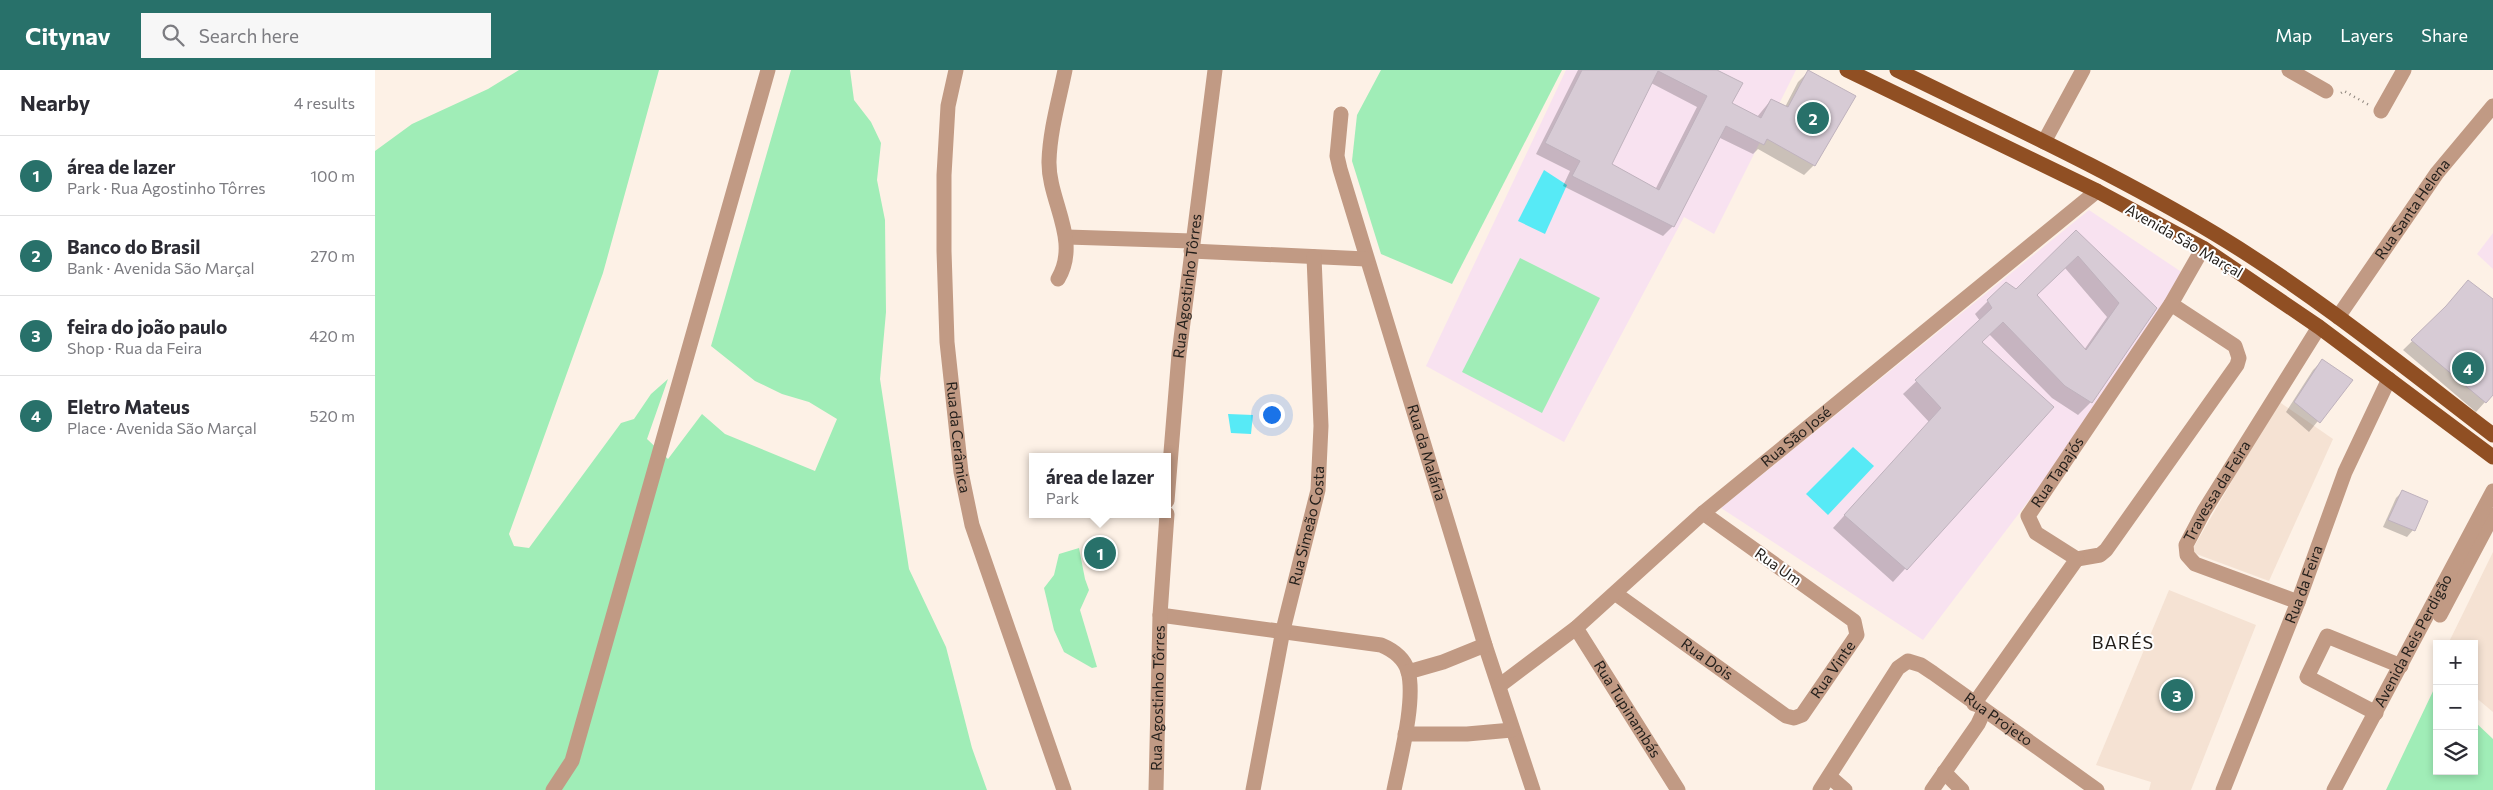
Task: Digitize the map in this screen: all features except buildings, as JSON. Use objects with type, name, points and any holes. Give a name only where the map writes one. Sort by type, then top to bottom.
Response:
[{"type":"main road","name":"Avenida São Marçal","points":[[1847,70],[2097,191],[2203,248],[2319,327],[2493,457]]},
{"type":"main road","name":"Avenida São Marçal","points":[[1897,70],[2137,189],[2218,236],[2338,317],[2493,435]]},
{"type":"street","points":[[553,790],[572,761],[768,70]]},
{"type":"street","name":"Rua da Cerâmica","points":[[956,70],[949,106],[944,175],[944,251],[949,360],[961,472],[972,525],[1064,790]]},
{"type":"street","points":[[1058,279],[1064,268],[1067,237],[1049,163],[1051,138],[1065,70]]},
{"type":"street","name":"Rua Agostinho Tôrres","points":[[1171,453],[1179,354],[1215,70]]},
{"type":"street","points":[[2044,142],[2083,70]]},
{"type":"street","points":[[2289,70],[2327,91]]},
{"type":"street","points":[[2381,111],[2404,70]]},
{"type":"street","name":"Rua Santa Helena","points":[[2338,317],[2437,173],[2493,106]]},
{"type":"street","name":"Rua da Malária","points":[[1341,114],[1337,156],[1366,259],[1485,645],[1533,790]]},
{"type":"street","name":"Rua São José","points":[[1499,686],[1576,628],[1616,594],[1703,513],[2097,191]]},
{"type":"street","points":[[1067,237],[1313,257],[1366,259]]},
{"type":"street","name":"Rua Tapajós","points":[[2077,559],[2036,533],[2028,516],[2171,304],[2203,248]]},
{"type":"street","name":"Rua Simeão Costa","points":[[1253,790],[1283,630],[1318,490],[1321,460],[1313,257]]},
{"type":"street","points":[[1931,790],[1978,724],[1979,707],[2077,559],[2100,555],[2106,550],[2237,365],[2239,358],[2235,346],[2171,304]]},
{"type":"street","name":"Travessa da Feira","points":[[2298,602],[2195,564],[2187,555],[2186,544],[2204,511],[2319,327]]},
{"type":"street","name":"Rua da Feira","points":[[2223,790],[2298,602],[2345,472],[2389,380]]},
{"type":"street","name":"Avenida Reis Perdigão","points":[[2334,790],[2396,664],[2493,492]]},
{"type":"street","name":"Rua Um","points":[[1703,513],[1854,621]]},
{"type":"street","name":"Avenida Reis Perdigão","points":[[2345,790],[2493,515]]},
{"type":"street","name":"Rua Agostinho Tôrres","points":[[1156,790],[1160,615],[1167,518]]},
{"type":"street","name":"Rua Dois","points":[[1616,594],[1787,716],[1794,718],[1802,715]]},
{"type":"street","points":[[1160,615],[1283,630],[1381,645],[1392,649],[1399,656],[1408,672],[1409,694],[1405,734],[1394,790]]},
{"type":"street","name":"Rua Vinte","points":[[1802,715],[1857,635],[1854,621]]},
{"type":"street","name":"Rua Tupinambás","points":[[1576,628],[1678,790]]},
{"type":"street","points":[[2372,711],[2307,677],[2327,636],[2396,664]]},
{"type":"street","points":[[1408,672],[1443,662],[1485,645]]},
{"type":"street","name":"Rua Projeto","points":[[1830,777],[1898,668],[1908,661],[1921,665],[2097,790]]},
{"type":"street","points":[[1405,734],[1467,734],[1512,730]]},
{"type":"street","points":[[1944,772],[1962,790]]},
{"type":"street","points":[[1820,790],[1830,777],[1845,790]]},
{"type":"path","points":[[2327,91],[2339,95],[2344,91],[2381,111]]},
{"type":"shaded area","points":[[1566,70],[1796,70],[1714,234],[1684,217],[1564,442],[1426,366]]},
{"type":"shaded area","points":[[2089,210],[2183,273],[2089,421],[1923,640],[1721,508]]},
{"type":"shaded area","points":[[2493,233],[2493,269],[2477,254]]},
{"type":"shaded area","points":[[2278,401],[2333,439],[2269,581],[2191,552]]},
{"type":"shaded area","points":[[2493,552],[2493,712],[2478,699],[2478,640],[2450,640]]},
{"type":"shaded area","points":[[2169,590],[2256,625],[2191,790],[2149,790],[2151,782],[2096,765]]},
{"type":"green space","points":[[519,70],[659,70],[603,273],[509,534],[514,546],[529,548],[621,423],[634,419],[651,394],[668,379],[647,439],[668,459],[702,414],[725,434],[815,471],[837,419],[809,402],[782,394],[755,381],[711,346],[791,70],[850,70],[854,100],[871,122],[881,143],[877,180],[885,220],[886,312],[880,379],[909,569],[946,647],[972,748],[987,790],[375,790],[375,151],[412,124],[488,89]]},
{"type":"green space","points":[[1381,70],[1562,70],[1452,284],[1381,254],[1352,161],[1357,115]]},
{"type":"green space","points":[[1520,258],[1600,298],[1542,413],[1462,372]]},
{"type":"green space","points":[[1109,546],[1111,558],[1090,559],[1088,547]]},
{"type":"green space","points":[[1079,548],[1089,590],[1080,610],[1097,667],[1092,668],[1064,652],[1054,630],[1044,588],[1054,575],[1059,554]]},
{"type":"green space","points":[[2433,691],[2433,775],[2478,775],[2478,725],[2493,739],[2493,790],[2386,790]]},
{"type":"water","points":[[1544,170],[1567,185],[1545,234],[1518,221]]},
{"type":"water","points":[[1228,414],[1253,415],[1251,434],[1231,433]]},
{"type":"water","points":[[1853,447],[1874,466],[1828,515],[1806,494]]},
{"type":"place","name":"Banco do Brasil","points":[[1813,118]]},
{"type":"place","name":"Eletro Mateus","points":[[2468,368]]},
{"type":"place","name":"área de lazer","points":[[1100,553]]},
{"type":"place","name":"feira do joão paulo","points":[[2177,695]]},
{"type":"district","name":"BARÉS","points":[[2123,643]]}]
